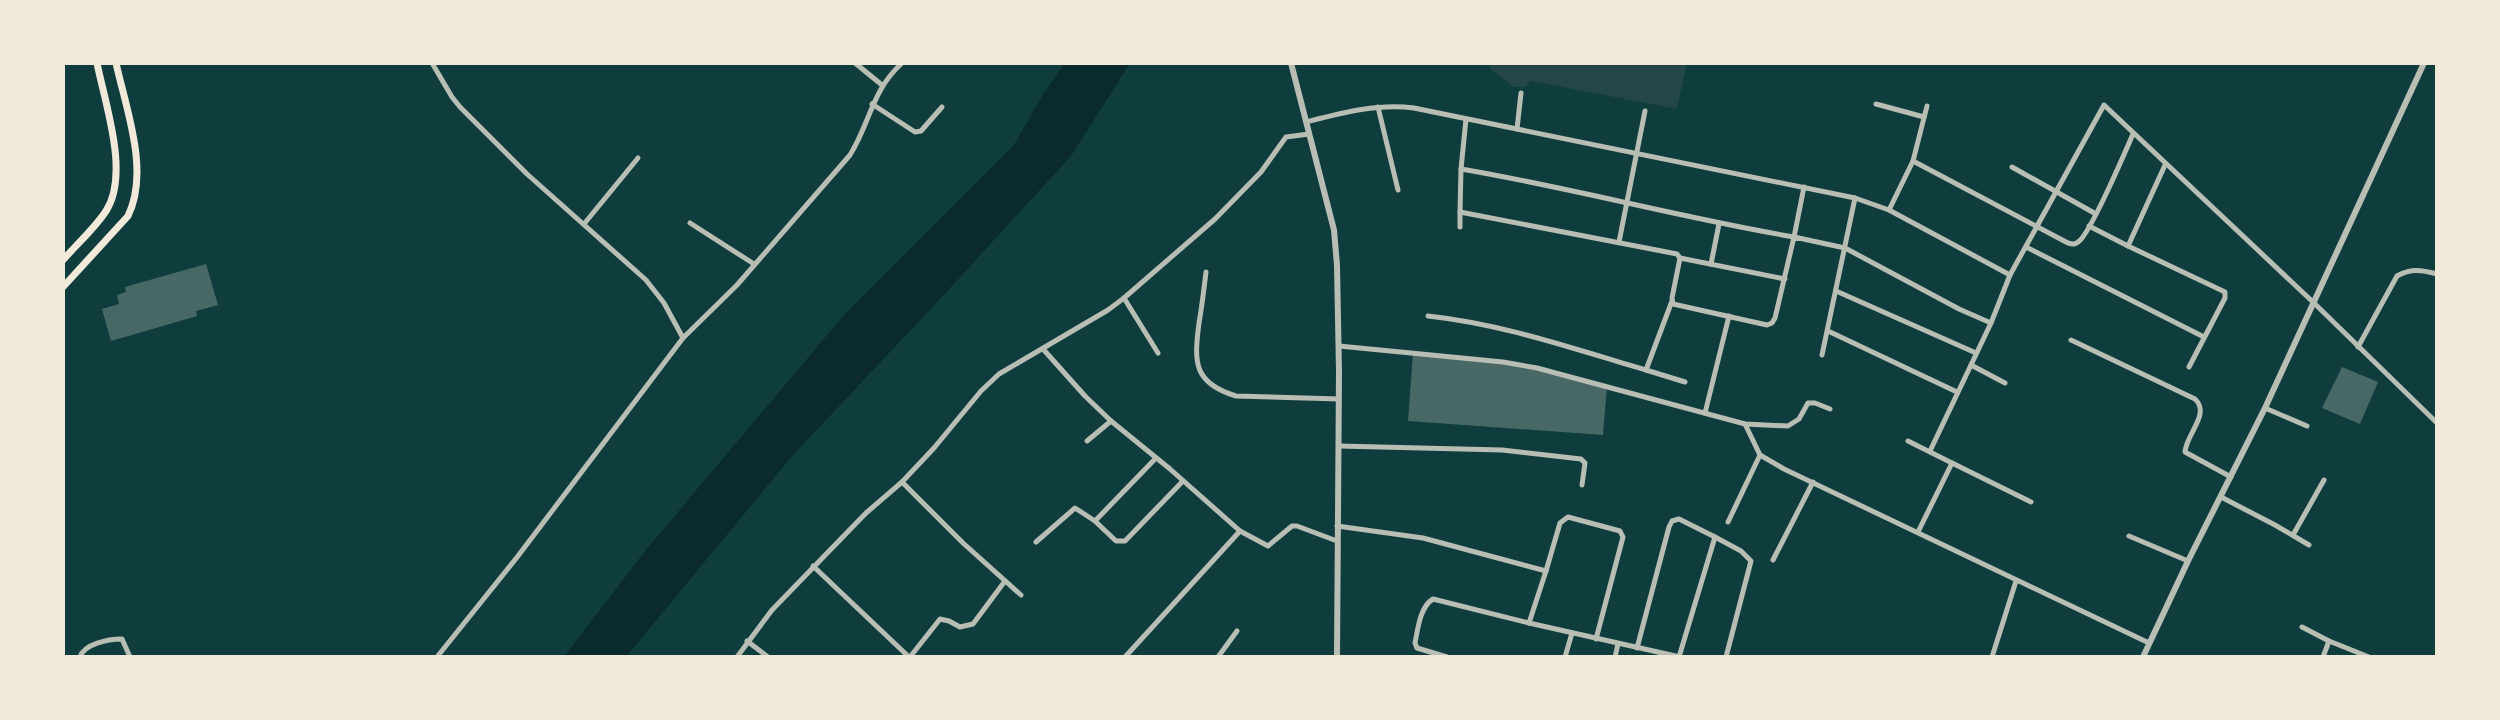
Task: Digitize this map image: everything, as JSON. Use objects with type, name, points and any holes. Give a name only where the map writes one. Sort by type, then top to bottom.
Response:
[{"type":"main road","points":[[63,260],[106,212],[114,195],[116,157],[97,63]]},
{"type":"main road","points":[[63,287],[128,216],[135,201],[138,181],[136,157],[116,63]]},
{"type":"street","points":[[432,63],[460,107],[527,174],[646,280],[664,303],[683,338]]},
{"type":"street","points":[[855,63],[882,85]]},
{"type":"street","points":[[437,657],[683,338],[754,264],[850,155],[862,135],[872,104],[882,85],[902,63]]},
{"type":"street","points":[[1292,63],[1334,230],[1339,302],[1337,657]]},
{"type":"street","points":[[2143,657],[2265,408],[2424,63]]},
{"type":"street","points":[[1517,128],[1521,93]]},
{"type":"street","points":[[872,104],[915,132],[921,131],[942,107]]},
{"type":"street","points":[[1876,104],[1924,117]]},
{"type":"street","points":[[1889,210],[1913,161],[1927,106]]},
{"type":"street","points":[[1930,451],[1991,323],[2010,275],[2102,107],[2106,106],[2437,423]]},
{"type":"street","points":[[1307,122],[1378,107],[1405,107],[1855,198],[1889,210],[2010,275]]},
{"type":"street","points":[[1378,107],[1398,190]]},
{"type":"street","points":[[1619,242],[1645,111]]},
{"type":"street","points":[[1460,227],[1461,169],[1466,119]]},
{"type":"street","points":[[737,657],[772,610],[866,513],[902,482],[999,374],[1124,298],[1198,236],[1261,172],[1286,138],[1309,134]]},
{"type":"street","points":[[1913,161],[2074,244],[2080,241],[2090,226],[2133,134]]},
{"type":"street","points":[[584,224],[638,158]]},
{"type":"street","points":[[2128,246],[2165,165]]},
{"type":"street","points":[[2012,167],[2096,214]]},
{"type":"street","points":[[1461,169],[1845,248],[1959,309],[1991,323]]},
{"type":"street","points":[[1672,301],[1678,306],[1766,325],[1772,323],[1785,279],[1804,187]]},
{"type":"street","points":[[1822,355],[1855,198]]},
{"type":"street","points":[[1460,212],[1619,242],[1677,254],[1680,258],[1785,279]]},
{"type":"street","points":[[690,223],[754,264]]},
{"type":"street","points":[[1711,264],[1719,224]]},
{"type":"street","points":[[2090,226],[2225,292],[2225,298],[2189,367]]},
{"type":"street","points":[[2026,247],[2204,337]]},
{"type":"street","points":[[1646,370],[1672,301],[1680,258]]},
{"type":"street","points":[[2358,347],[2397,276],[2408,270],[2424,270],[2437,274]]},
{"type":"street","points":[[1206,272],[1195,352],[1197,367],[1203,378],[1223,392],[1236,396],[1339,399]]},
{"type":"street","points":[[1836,291],[1976,353]]},
{"type":"street","points":[[1124,298],[1158,353]]},
{"type":"street","points":[[1427,316],[1507,329],[1685,382]]},
{"type":"street","points":[[1706,413],[1729,316]]},
{"type":"street","points":[[1828,331],[1957,392]]},
{"type":"street","points":[[2071,340],[2195,399],[2201,406],[2201,414],[2187,440],[2185,452],[2231,477]]},
{"type":"street","points":[[1339,346],[1503,362],[1537,368],[1745,424],[1788,426],[1799,419],[1808,403],[1830,409]]},
{"type":"street","points":[[1043,349],[1111,421],[1240,531],[1268,545],[1292,526],[1337,541]]},
{"type":"street","points":[[1971,365],[2005,383]]},
{"type":"street","points":[[2265,408],[2307,426]]},
{"type":"street","points":[[1087,441],[1111,421]]},
{"type":"street","points":[[1745,424],[1760,455],[1784,470],[2149,643]]},
{"type":"street","points":[[1908,442],[2031,502]]},
{"type":"street","points":[[1339,446],[1502,450],[1581,459],[1585,463],[1582,485]]},
{"type":"street","points":[[1728,522],[1760,455]]},
{"type":"street","points":[[1095,521],[1156,458]]},
{"type":"street","points":[[1918,532],[1952,464]]},
{"type":"street","points":[[2293,535],[2325,480]]},
{"type":"street","points":[[1036,542],[1074,508],[1095,521],[1116,541],[1125,541],[1183,481]]},
{"type":"street","points":[[902,482],[969,550],[1021,596]]},
{"type":"street","points":[[1773,560],[1813,482]]},
{"type":"street","points":[[2221,497],[2309,545]]},
{"type":"street","points":[[1529,623],[1560,523],[1568,517],[1620,531],[1623,537],[1596,639]]},
{"type":"street","points":[[1637,648],[1662,550],[1672,521],[1679,519],[1741,551],[1751,561],[1726,657]]},
{"type":"street","points":[[1338,526],[1423,538],[1546,570]]},
{"type":"street","points":[[1125,657],[1240,531]]},
{"type":"street","points":[[2129,536],[2188,561]]},
{"type":"street","points":[[1447,657],[1417,648],[1415,643],[1423,611],[1433,599],[1680,657],[1715,537]]},
{"type":"street","points":[[813,566],[910,657],[940,620],[960,627],[974,624],[1005,582]]},
{"type":"street","points":[[1992,657],[2016,581]]},
{"type":"street","points":[[2302,626],[2329,641],[2369,657]]},
{"type":"street","points":[[1218,657],[1237,631]]},
{"type":"street","points":[[1565,657],[1572,633]]},
{"type":"street","points":[[80,657],[86,648],[121,639],[130,657]]},
{"type":"street","points":[[2323,657],[2329,641]]},
{"type":"street","points":[[747,642],[768,657]]},
{"type":"street","points":[[1615,657],[1618,644]]},
{"type":"shaded area","points":[[1065,63],[1130,63],[1071,156],[792,456],[626,657],[564,657],[645,551],[845,314],[1014,145]]},
{"type":"shaded area","points":[[1491,63],[1687,63],[1677,109],[1531,81],[1525,87],[1514,87],[1490,69]]},
{"type":"building","points":[[206,264],[218,305],[196,311],[197,316],[111,341],[102,309],[119,304],[117,295],[126,292],[125,287]]},
{"type":"building","points":[[1413,353],[1503,362],[1607,386],[1603,435],[1408,421]]},
{"type":"building","points":[[2342,367],[2378,382],[2360,424],[2322,408]]}]
